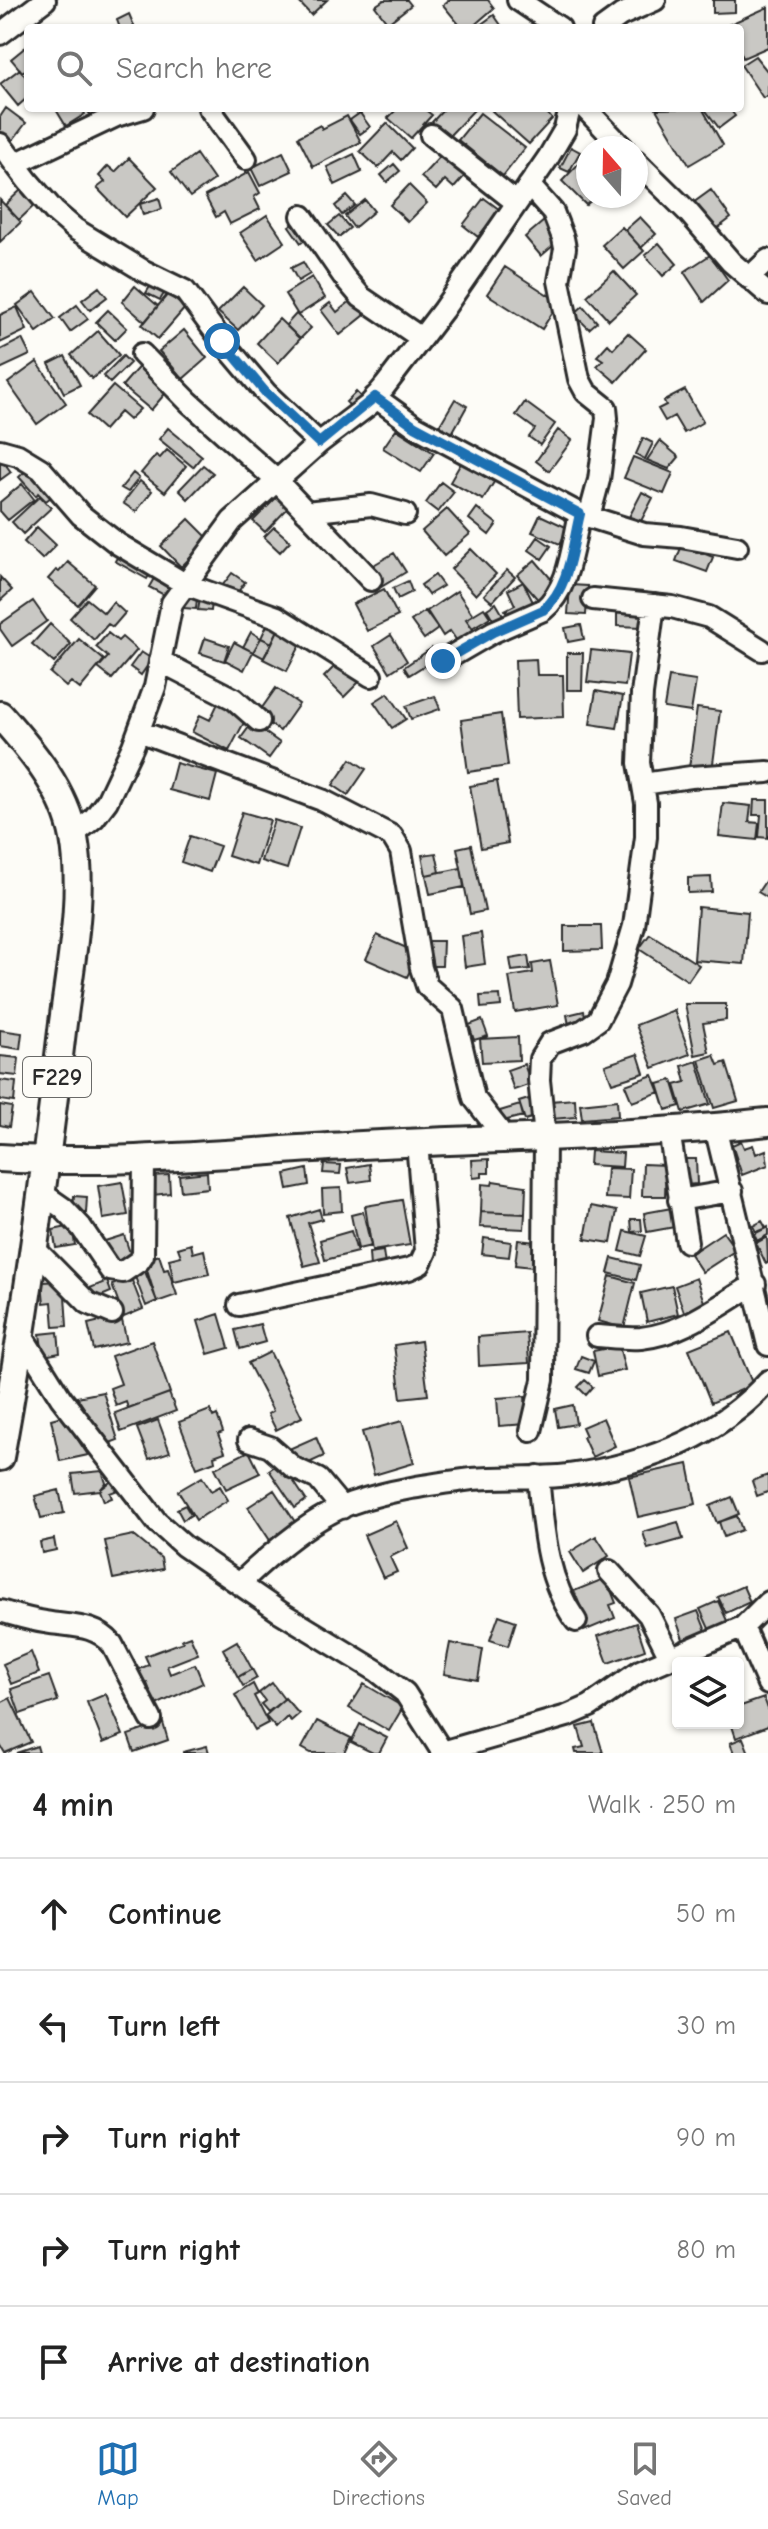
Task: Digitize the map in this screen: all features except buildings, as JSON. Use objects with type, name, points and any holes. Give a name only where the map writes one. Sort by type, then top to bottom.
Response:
[{"type":"main road","name":"F229","points":[[0,715],[38,760],[62,800],[73,835],[76,884],[73,936],[22,1336],[0,1457]]},
{"type":"main road","points":[[0,1158],[144,1160],[417,1142],[669,1131],[768,1122]]},
{"type":"street","points":[[0,34],[45,0]]},
{"type":"street","points":[[518,0],[554,24]]},
{"type":"street","points":[[609,24],[655,0]]},
{"type":"street","points":[[15,164],[130,112]]},
{"type":"street","points":[[212,112],[246,159]]},
{"type":"street","points":[[73,835],[94,818],[107,801],[139,731],[155,687],[172,603],[185,584],[232,521],[375,397],[421,338],[523,194],[565,129],[569,112]]},
{"type":"street","points":[[589,112],[612,136]]},
{"type":"street","points":[[431,135],[553,212],[565,248],[559,281],[579,379],[586,392],[606,408],[607,418],[599,480],[557,597],[543,610],[493,632],[443,661]]},
{"type":"street","points":[[0,144],[54,211],[75,229],[144,271],[185,291],[266,393],[319,443]]},
{"type":"street","points":[[648,173],[688,212],[731,262],[768,294]]},
{"type":"street","points":[[302,216],[361,297],[421,338]]},
{"type":"street","points":[[749,278],[768,260]]},
{"type":"street","points":[[142,354],[189,402],[276,480],[371,580]]},
{"type":"street","points":[[375,397],[415,426],[584,515],[644,534],[737,547]]},
{"type":"street","points":[[0,450],[18,455],[41,469],[81,515],[118,544],[185,584],[277,617],[371,676]]},
{"type":"street","points":[[306,512],[371,505],[405,514]]},
{"type":"street","points":[[593,599],[672,607],[709,617],[762,650]]},
{"type":"street","points":[[531,1431],[543,1380],[545,1137],[540,1059],[550,1043],[584,1030],[598,1020],[617,984],[634,926],[646,837],[639,763],[642,694],[654,605]]},
{"type":"street","points":[[160,661],[234,699],[259,721]]},
{"type":"street","points":[[139,731],[322,800],[392,836],[401,851],[421,968],[427,986],[453,1009],[474,1098],[505,1138]]},
{"type":"street","points":[[643,784],[768,772]]},
{"type":"street","points":[[715,1127],[768,1345]]},
{"type":"street","points":[[669,1131],[687,1242]]},
{"type":"street","points":[[239,1305],[409,1269],[420,1264],[426,1251],[417,1142]]},
{"type":"street","points":[[40,1192],[63,1208],[81,1227],[110,1270],[123,1272],[143,1255],[144,1160]]},
{"type":"street","points":[[679,1200],[732,1191]]},
{"type":"street","points":[[33,1247],[88,1303],[112,1313]]},
{"type":"street","points":[[597,1336],[642,1338],[663,1333],[692,1322],[755,1284]]},
{"type":"street","points":[[22,1336],[61,1398],[157,1522],[184,1546],[239,1584],[301,1626],[328,1639],[377,1671],[405,1693],[443,1753],[579,1711],[603,1699],[627,1677],[743,1627],[768,1602]]},
{"type":"street","points":[[239,1584],[324,1516],[342,1508],[384,1494],[472,1479],[599,1470],[657,1454],[717,1425],[750,1402],[768,1381]]},
{"type":"street","points":[[249,1440],[270,1447],[294,1468],[318,1479],[342,1508]]},
{"type":"street","points":[[538,1476],[550,1568],[576,1621]]},
{"type":"street","points":[[609,1571],[649,1615],[670,1657]]},
{"type":"street","points":[[0,1611],[77,1626],[104,1635],[112,1644],[151,1719]]},
{"type":"street","points":[[743,1627],[768,1684]]},
{"type":"route","points":[[222,341],[266,393],[319,443],[375,397],[415,426],[580,514],[565,577],[550,605],[493,632],[443,661]]}]
